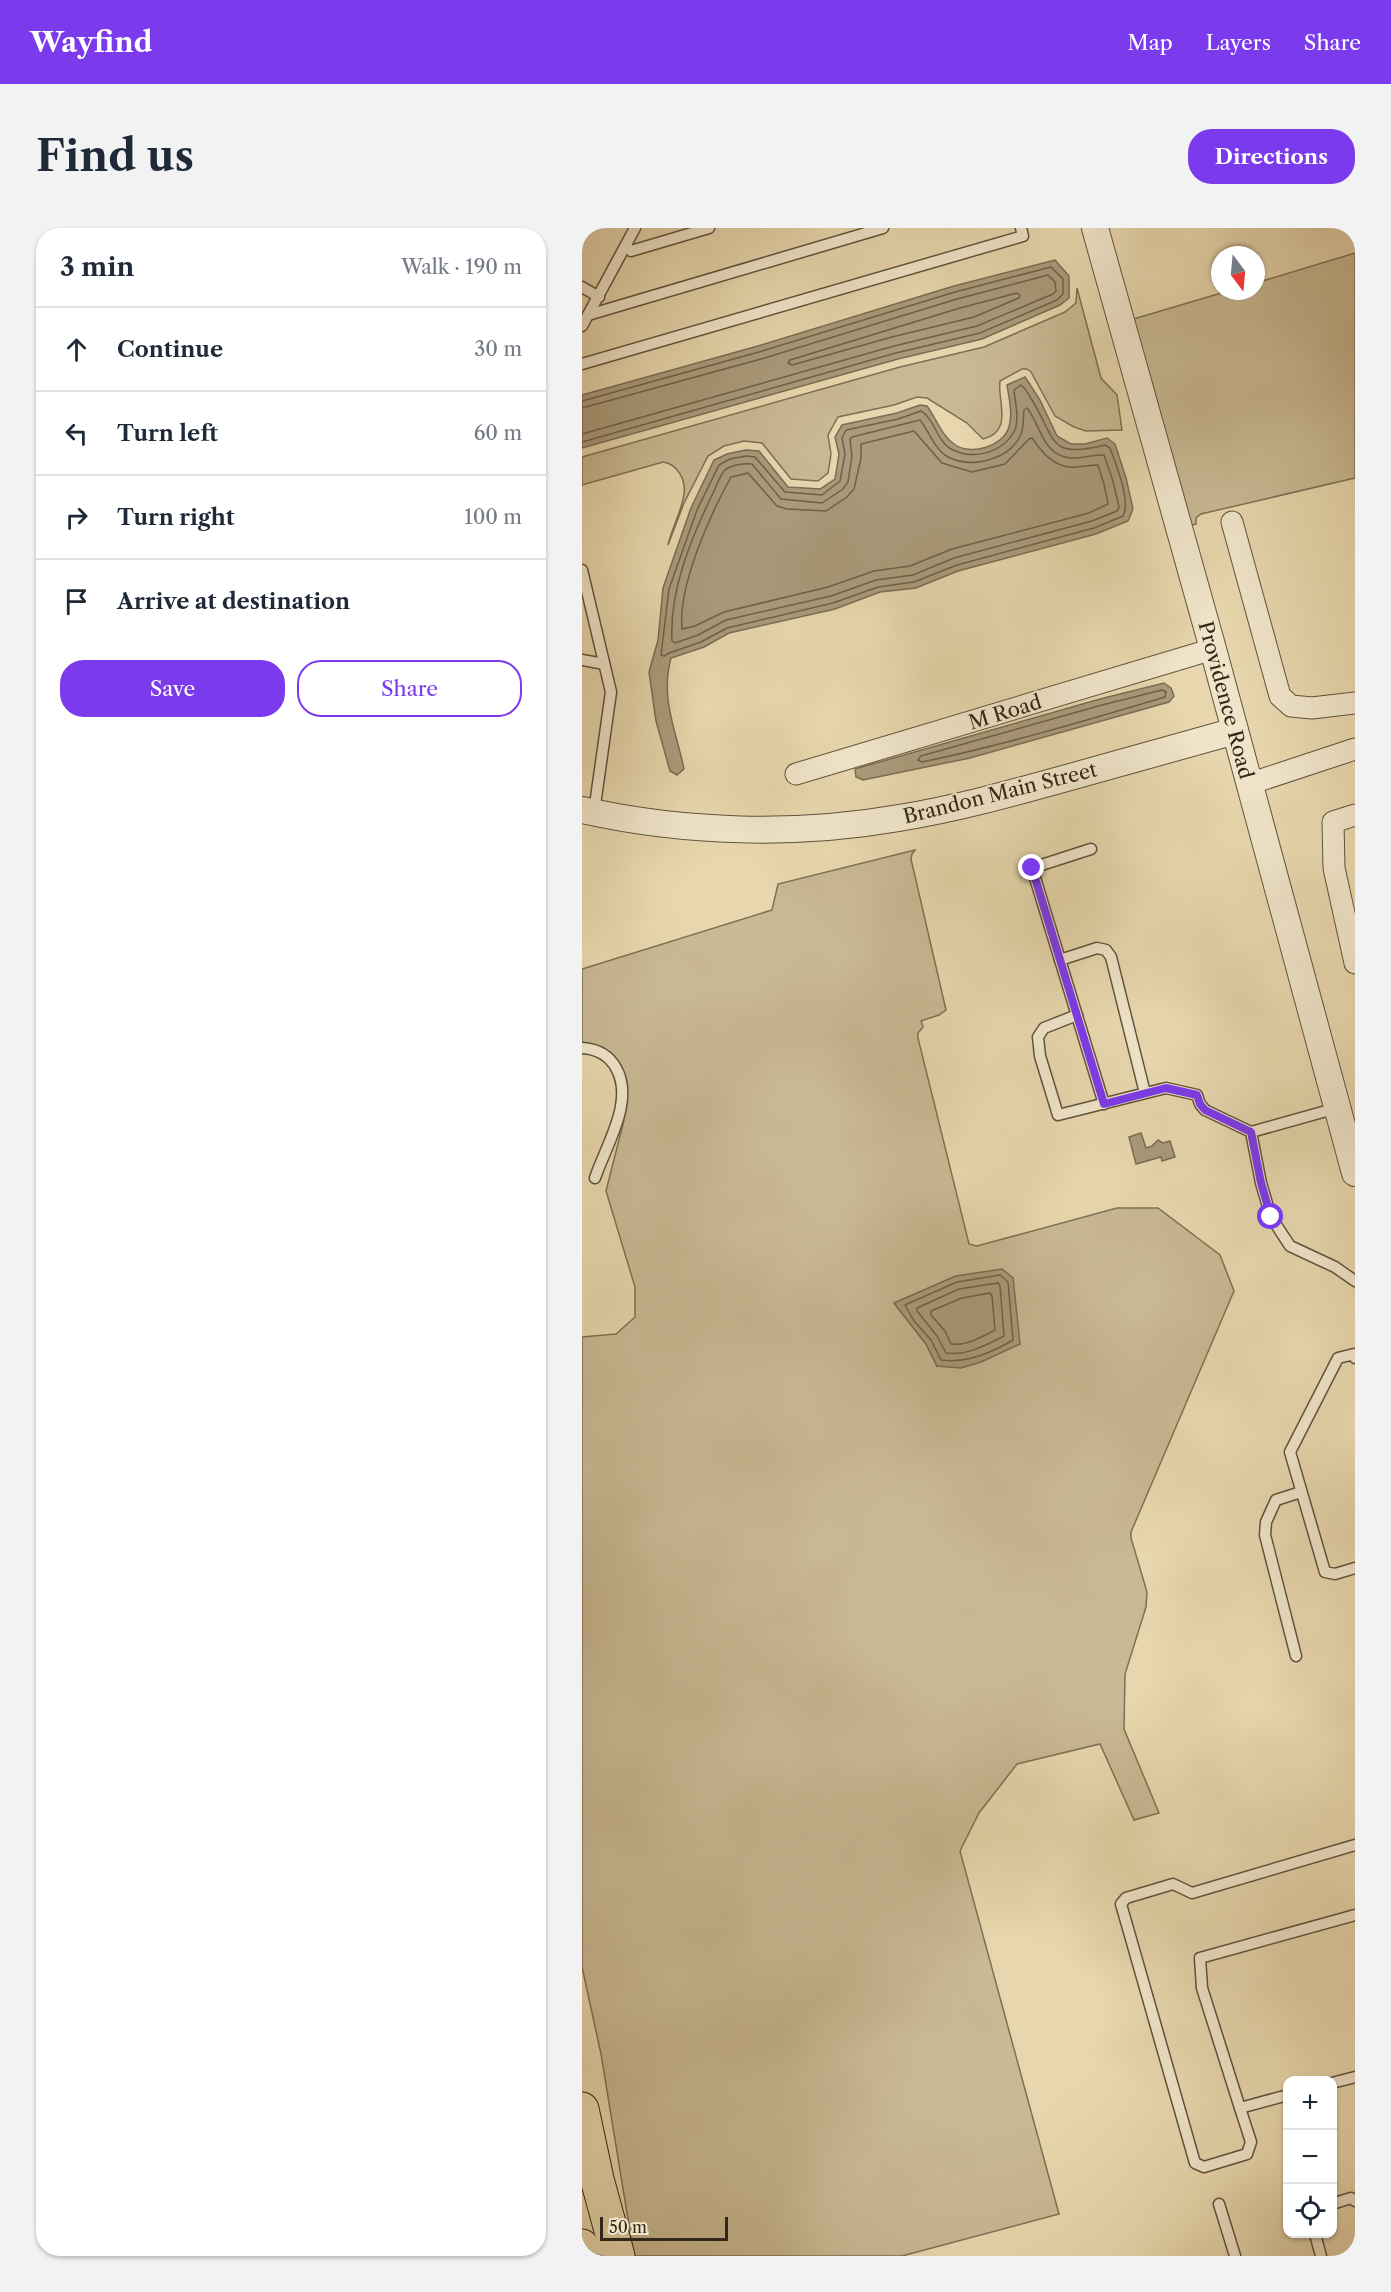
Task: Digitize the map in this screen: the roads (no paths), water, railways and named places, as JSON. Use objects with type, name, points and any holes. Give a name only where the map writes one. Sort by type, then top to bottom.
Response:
[{"type":"main road","points":[[582,2109],[597,2179],[618,2256]]},
{"type":"main road","points":[[582,2246],[585,2256]]},
{"type":"street","name":"Providence Road","points":[[1095,228],[1213,649],[1354,1168]]},
{"type":"street","points":[[1232,522],[1280,696],[1291,706],[1312,708],[1355,703]]},
{"type":"street","name":"M Road","points":[[796,774],[1213,649]]},
{"type":"street","name":"Brandon Main Street","points":[[588,811],[652,822],[711,828],[830,827],[897,819],[964,806],[1235,731]]},
{"type":"street","points":[[1249,784],[1355,749]]},
{"type":"street","points":[[1355,815],[1333,822],[1333,833],[1334,868],[1355,963]]},
{"type":"lane","points":[[582,326],[635,228]]},
{"type":"lane","points":[[626,246],[631,251],[709,228]]},
{"type":"lane","points":[[588,315],[883,228]]},
{"type":"lane","points":[[582,364],[1023,236],[1021,228]]},
{"type":"lane","points":[[582,287],[599,297]]},
{"type":"lane","points":[[582,570],[610,692],[588,811]]},
{"type":"lane","points":[[582,660],[604,664]]},
{"type":"lane","points":[[1090,849],[1032,868],[1104,1104]]},
{"type":"lane","points":[[1060,960],[1097,948],[1106,950],[1111,957],[1146,1093]]},
{"type":"lane","points":[[1077,1016],[1044,1028],[1038,1037],[1040,1056],[1058,1115],[1166,1088],[1197,1095],[1205,1110],[1251,1132],[1337,1108]]},
{"type":"lane","points":[[582,1048],[591,1048],[610,1058],[619,1073],[624,1091],[615,1129],[604,1149],[595,1178]]},
{"type":"lane","points":[[1251,1132],[1261,1183],[1271,1217],[1290,1246],[1335,1267],[1355,1281]]},
{"type":"lane","points":[[1355,1354],[1338,1358],[1290,1452],[1325,1572],[1335,1574],[1355,1568]]},
{"type":"lane","points":[[1296,1656],[1267,1546],[1266,1522],[1276,1500],[1301,1492]]},
{"type":"lane","points":[[1355,1845],[1192,1893],[1173,1884],[1126,1898],[1121,1904],[1195,2163],[1204,2167],[1247,2154],[1251,2142],[1202,1988],[1200,1958],[1355,1915]]},
{"type":"lane","points":[[1337,2082],[1355,2077]]},
{"type":"lane","points":[[1240,2108],[1283,2096]]},
{"type":"lane","points":[[1337,2202],[1351,2198],[1355,2201]]},
{"type":"lane","points":[[1219,2204],[1235,2256]]},
{"type":"lane","points":[[1316,2238],[1321,2256]]},
{"type":"water","points":[[1055,260],[1069,276],[1069,298],[1060,305],[982,339],[898,359],[582,448],[582,395],[758,346],[954,286]]},
{"type":"water","points":[[1025,377],[1040,400],[1057,436],[1071,444],[1085,444],[1107,438],[1115,444],[1133,509],[1128,521],[1096,534],[958,571],[916,588],[880,592],[835,609],[729,633],[704,647],[671,658],[667,687],[668,700],[684,769],[677,775],[670,771],[656,721],[649,672],[658,640],[663,588],[691,508],[714,460],[727,454],[746,450],[759,451],[788,487],[820,489],[835,479],[839,454],[835,437],[842,425],[897,413],[920,405],[927,406],[942,431],[954,444],[968,449],[985,448],[1000,440],[1009,427],[1011,411],[1007,385]]},
{"type":"water","points":[[1164,683],[1171,688],[1174,696],[1169,702],[970,758],[863,780],[856,777],[855,769]]},
{"type":"water","points":[[1141,1133],[1146,1148],[1158,1140],[1163,1143],[1170,1141],[1175,1157],[1162,1161],[1161,1157],[1136,1164],[1129,1137]]},
{"type":"water","points":[[1002,1269],[1013,1278],[1020,1344],[981,1362],[961,1368],[937,1366],[926,1344],[894,1303],[956,1276]]}]
